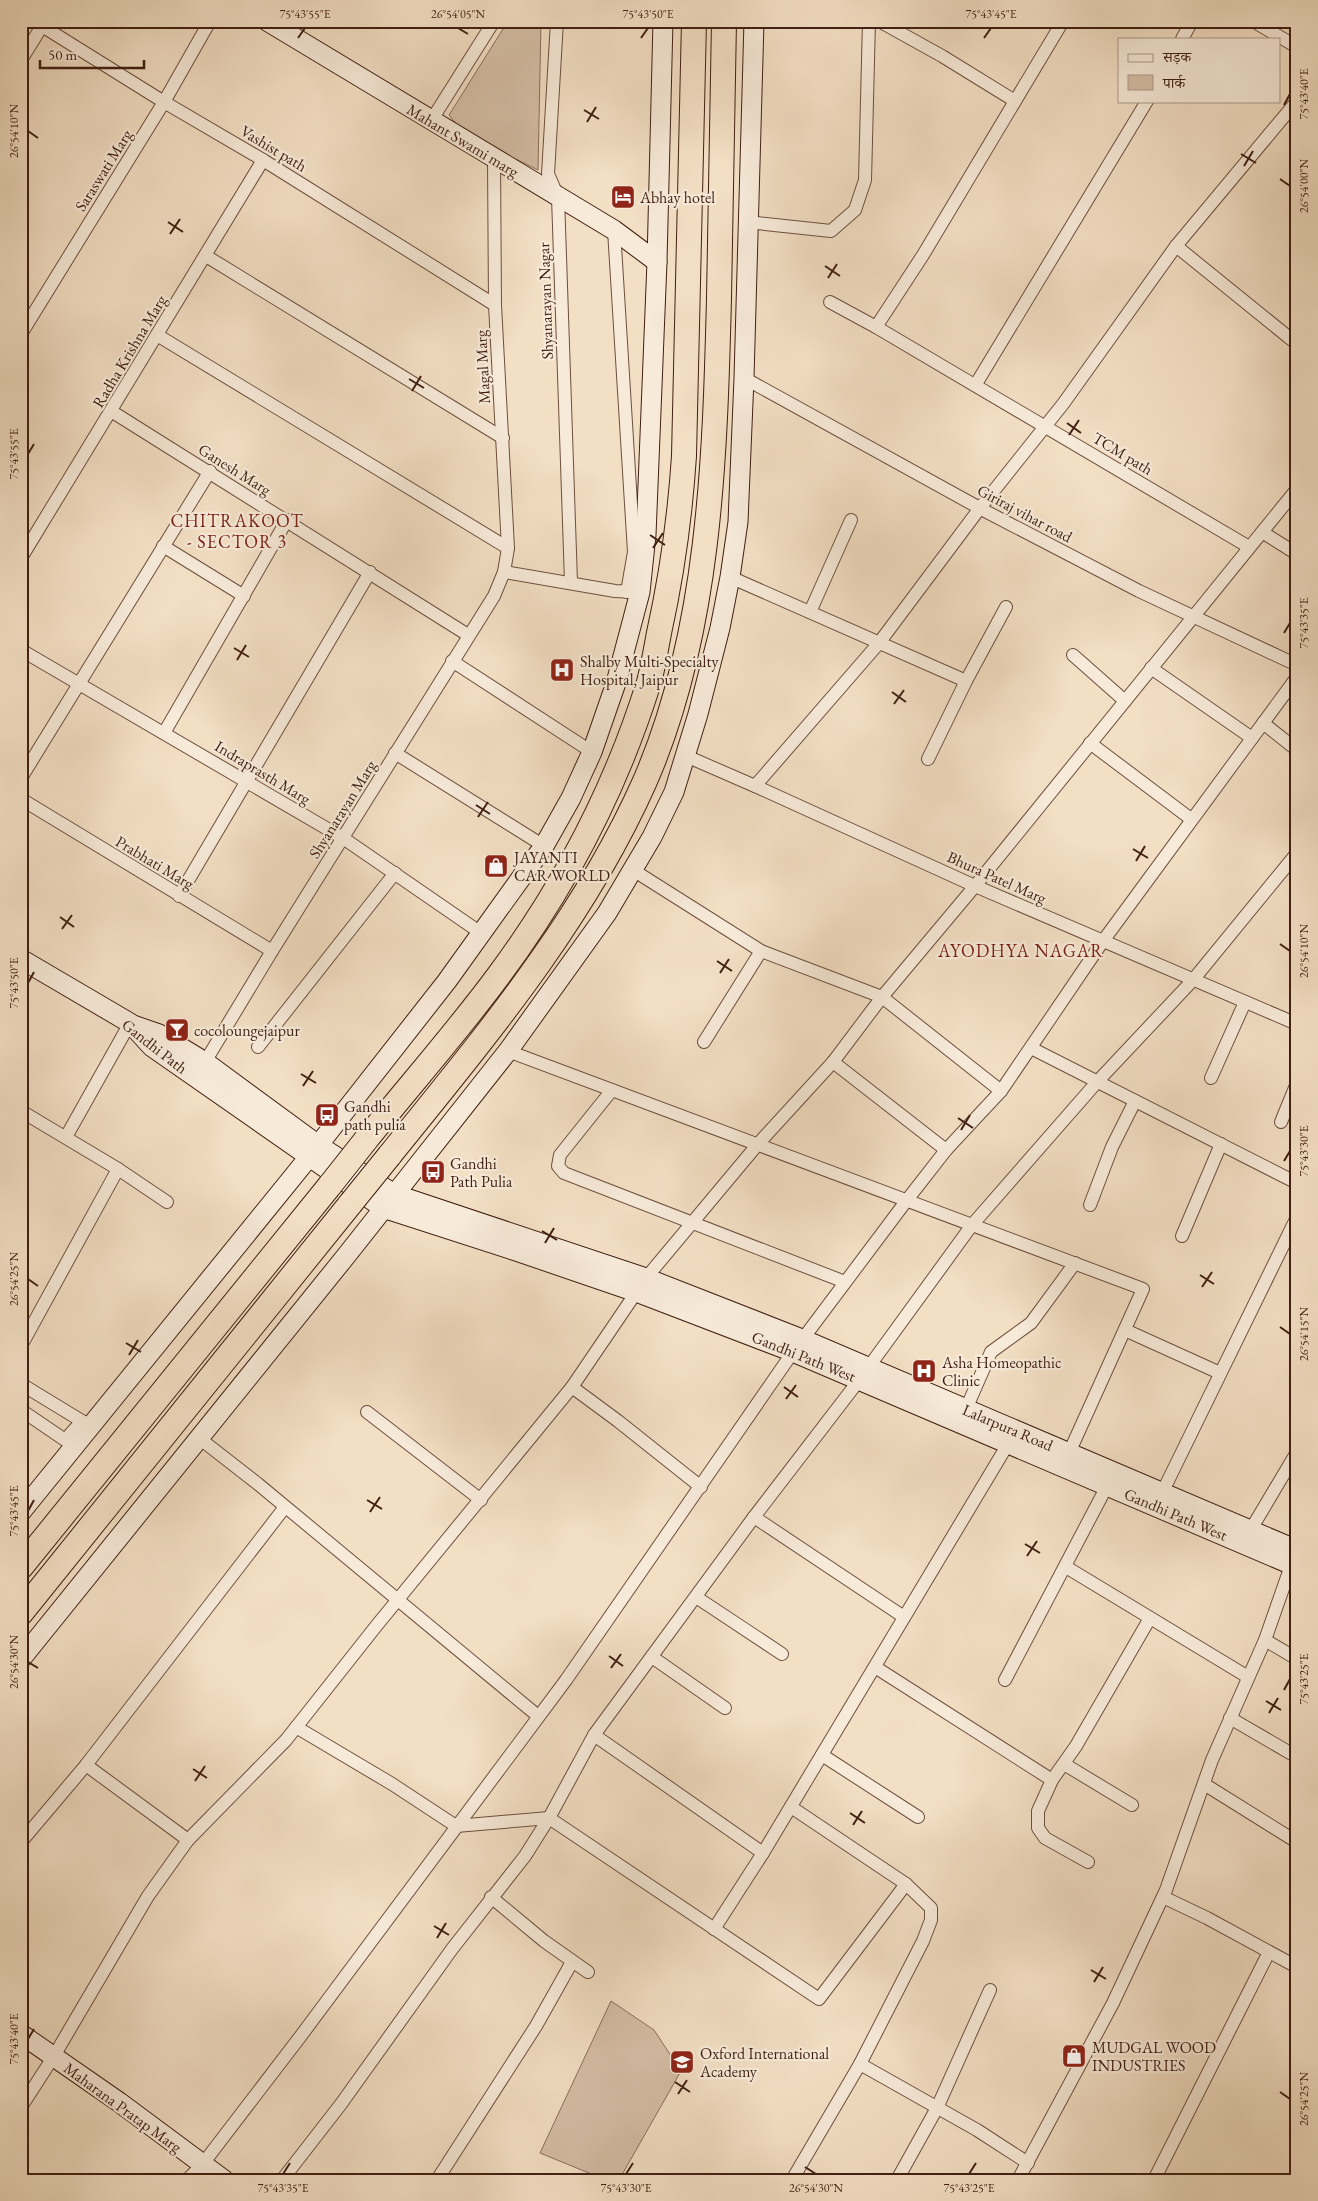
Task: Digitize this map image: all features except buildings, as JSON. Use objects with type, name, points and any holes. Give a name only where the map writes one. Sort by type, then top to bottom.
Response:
[{"type":"highway","points":[[21,1568],[499,976],[561,882],[594,822],[619,764],[649,681],[669,590],[679,527],[684,456],[694,21]]},
{"type":"highway","points":[[21,1613],[512,1002],[546,955],[584,894],[616,839],[644,782],[665,728],[682,669],[701,572],[710,488],[716,403],[724,21]]},
{"type":"street","name":"Saraswati Marg","points":[[21,334],[164,102],[210,21]]},
{"type":"street","name":"Mahant Swami marg","points":[[267,21],[431,122],[614,230],[658,262]]},
{"type":"street","points":[[431,122],[494,21]]},
{"type":"street","name":"Shyanarayan Nagar","points":[[557,21],[548,174],[558,197],[571,582]]},
{"type":"street","points":[[21,1512],[86,1423],[314,1151],[448,981],[544,846],[571,798],[592,752],[616,683],[646,535],[658,262],[664,21]]},
{"type":"street","points":[[21,1659],[508,1051],[607,913],[633,870],[674,792],[686,756],[720,628],[738,522],[754,21]]},
{"type":"street","points":[[748,222],[831,231],[855,210],[865,180],[869,21]]},
{"type":"street","points":[[879,21],[942,56],[1015,101]]},
{"type":"street","points":[[876,327],[923,255],[1063,21]]},
{"type":"street","points":[[1183,38],[1192,21]]},
{"type":"street","points":[[1253,21],[1297,47]]},
{"type":"street","name":"Vashist path","points":[[38,24],[164,102],[263,160],[495,305]]},
{"type":"street","points":[[21,60],[38,24]]},
{"type":"street","points":[[755,786],[879,643],[980,508],[1046,426],[1176,246],[1297,101]]},
{"type":"street","points":[[976,384],[1146,102]]},
{"type":"street","name":"Magal Marg","points":[[494,159],[495,305],[508,548],[504,572]]},
{"type":"street","name":"Radha Krishna Marg","points":[[21,558],[263,160]]},
{"type":"street","points":[[614,230],[634,552],[633,592]]},
{"type":"street","points":[[1176,246],[1297,344]]},
{"type":"street","points":[[206,256],[503,438]]},
{"type":"street","name":"TCM path","points":[[830,302],[976,384],[1249,547]]},
{"type":"street","points":[[157,335],[508,548]]},
{"type":"street","name":"Giriraj vihar road","points":[[744,378],[980,508],[1139,591],[1297,665]]},
{"type":"street","name":"Ganesh Marg","points":[[111,411],[210,471],[468,635]]},
{"type":"street","points":[[21,778],[210,471]]},
{"type":"street","points":[[21,2107],[54,2056],[148,1896],[188,1840],[296,1727],[397,1600],[572,1387],[641,1285],[758,1144],[834,1062],[882,997],[1297,489]]},
{"type":"street","points":[[164,732],[288,520]]},
{"type":"street","points":[[810,612],[850,520]]},
{"type":"street","points":[[1262,532],[1297,554]]},
{"type":"street","points":[[163,546],[244,596]]},
{"type":"street","points":[[179,896],[370,572]]},
{"type":"street","points":[[504,572],[633,592]]},
{"type":"street","name":"Shyanarayan Marg","points":[[205,1062],[272,951],[494,596],[504,572]]},
{"type":"street","points":[[730,577],[966,681]]},
{"type":"street","points":[[928,759],[966,681],[1006,608]]},
{"type":"street","name":"Indraprasth Marg","points":[[21,650],[343,838],[481,933]]},
{"type":"street","points":[[1073,655],[1125,701]]},
{"type":"street","points":[[452,661],[592,752]]},
{"type":"street","points":[[1151,668],[1252,738]]},
{"type":"street","points":[[187,2180],[202,2164],[300,2037],[538,1716],[845,1282],[946,1150],[1001,1091],[1103,941],[1297,677]]},
{"type":"street","points":[[1263,723],[1297,750]]},
{"type":"street","points":[[1090,743],[1191,819]]},
{"type":"street","points":[[395,753],[544,846]]},
{"type":"street","name":"Bhura Patel Marg","points":[[686,756],[974,886],[1297,1024]]},
{"type":"street","name":"Prabhati Marg","points":[[21,799],[272,951]]},
{"type":"street","points":[[282,2180],[341,2104],[424,1986],[524,1856],[549,1818],[594,1735],[972,1225],[1097,1082],[1193,980],[1297,853]]},
{"type":"street","points":[[633,870],[760,951],[882,997],[1001,1091]]},
{"type":"street","points":[[258,1047],[395,873]]},
{"type":"street","points":[[704,1042],[760,951]]},
{"type":"street","name":"Gandhi Path","points":[[21,959],[130,1023],[152,1047],[314,1151]]},
{"type":"street","points":[[1211,1078],[1245,1002]]},
{"type":"street","points":[[66,1137],[130,1023],[159,1034],[205,1062],[314,1151],[388,1201],[641,1285],[690,1295],[798,1346]]},
{"type":"street","points":[[1031,1048],[1297,1183]]},
{"type":"street","points":[[508,1051],[1143,1289],[1069,1453]]},
{"type":"street","points":[[834,1062],[946,1150]]},
{"type":"street","points":[[1281,1122],[1297,1083]]},
{"type":"street","points":[[612,1090],[560,1155],[558,1166],[564,1173],[845,1282]]},
{"type":"street","points":[[1090,1205],[1112,1147],[1135,1101]]},
{"type":"street","points":[[23,1117],[66,1137],[167,1202]]},
{"type":"street","points":[[1182,1236],[1221,1144]]},
{"type":"street","points":[[21,1346],[118,1169]]},
{"type":"street","points":[[1162,1493],[1297,1216]]},
{"type":"street","points":[[966,1409],[991,1352],[1031,1323],[1075,1263]]},
{"type":"street","name":"Gandhi Path West","points":[[641,1285],[864,1373],[1011,1437],[1108,1486],[1295,1558]]},
{"type":"street","points":[[1124,1330],[1220,1374]]},
{"type":"street","name":"Lalarpura Road","points":[[864,1373],[966,1409],[1011,1437],[1069,1453],[1250,1531],[1295,1558]]},
{"type":"street","points":[[21,1384],[86,1423]]},
{"type":"street","points":[[572,1387],[701,1487]]},
{"type":"street","points":[[21,1410],[65,1440],[86,1423]]},
{"type":"street","points":[[366,1412],[481,1500]]},
{"type":"street","points":[[714,1929],[791,1807],[1011,1437]]},
{"type":"street","points":[[199,1438],[286,1507],[538,1716]]},
{"type":"street","points":[[1250,1531],[1297,1452]]},
{"type":"street","points":[[1005,1680],[1108,1486]]},
{"type":"street","points":[[21,1842],[86,1765],[286,1507]]},
{"type":"street","points":[[754,1517],[904,1617]]},
{"type":"street","points":[[1018,2180],[1113,2003],[1163,1897],[1204,1784],[1230,1718],[1265,1640],[1295,1558]]},
{"type":"street","points":[[1066,1567],[1248,1677]]},
{"type":"street","points":[[696,1596],[782,1654]]},
{"type":"street","points":[[1088,1862],[1045,1838],[1038,1828],[1038,1811],[1052,1780],[1064,1764],[1150,1618]]},
{"type":"street","points":[[1265,1640],[1297,1660]]},
{"type":"street","points":[[652,1657],[725,1708]]},
{"type":"street","points":[[875,1667],[1052,1780]]},
{"type":"street","points":[[1230,1718],[1297,1757]]},
{"type":"street","points":[[296,1727],[392,1784],[456,1826],[549,1818],[818,1999],[906,1884]]},
{"type":"street","points":[[594,1735],[763,1853]]},
{"type":"street","points":[[822,1755],[918,1817]]},
{"type":"street","points":[[1064,1764],[1132,1805]]},
{"type":"street","points":[[86,1765],[188,1840]]},
{"type":"street","points":[[1204,1784],[1297,1842]]},
{"type":"street","points":[[791,1807],[906,1884],[931,1908],[932,1920],[860,2064],[797,2178]]},
{"type":"street","points":[[1163,1897],[1297,1967]]},
{"type":"street","points":[[492,1898],[572,1962],[588,1972]]},
{"type":"street","points":[[1154,2180],[1269,1952]]},
{"type":"street","points":[[437,2180],[536,2026],[572,1962]]},
{"type":"street","points":[[897,2180],[937,2108],[990,1990]]},
{"type":"street","name":"Maharana Pratap Marg","points":[[21,2034],[119,2102],[224,2180]]},
{"type":"street","points":[[860,2064],[937,2108],[1028,2164]]},
{"type":"green space","points":[[508,21],[541,21],[538,170],[463,133],[449,115]]},
{"type":"green space","points":[[611,2001],[654,2030],[681,2071],[619,2180],[606,2180],[540,2153]]},
{"type":"place","name":"Abhay hotel","points":[[623,197]]},
{"type":"place","name":"Shalby Multi-Specialty Hospital, Jaipur","points":[[562,670]]},
{"type":"place","name":"JAYANTI CAR WORLD","points":[[496,866]]},
{"type":"place","name":"cocoloungejaipur","points":[[177,1030]]},
{"type":"place","name":"Gandhi path pulia","points":[[327,1115]]},
{"type":"place","name":"Gandhi Path Pulia","points":[[433,1172]]},
{"type":"place","name":"Asha Homeopathic Clinic","points":[[924,1371]]},
{"type":"place","name":"MUDGAL WOOD INDUSTRIES","points":[[1074,2056]]},
{"type":"place","name":"Oxford International Academy","points":[[682,2062]]},
{"type":"district","name":"CHITRAKOOT - SECTOR 3","points":[[237,531]]},
{"type":"district","name":"AYODHYA NAGAR","points":[[1021,951]]}]
